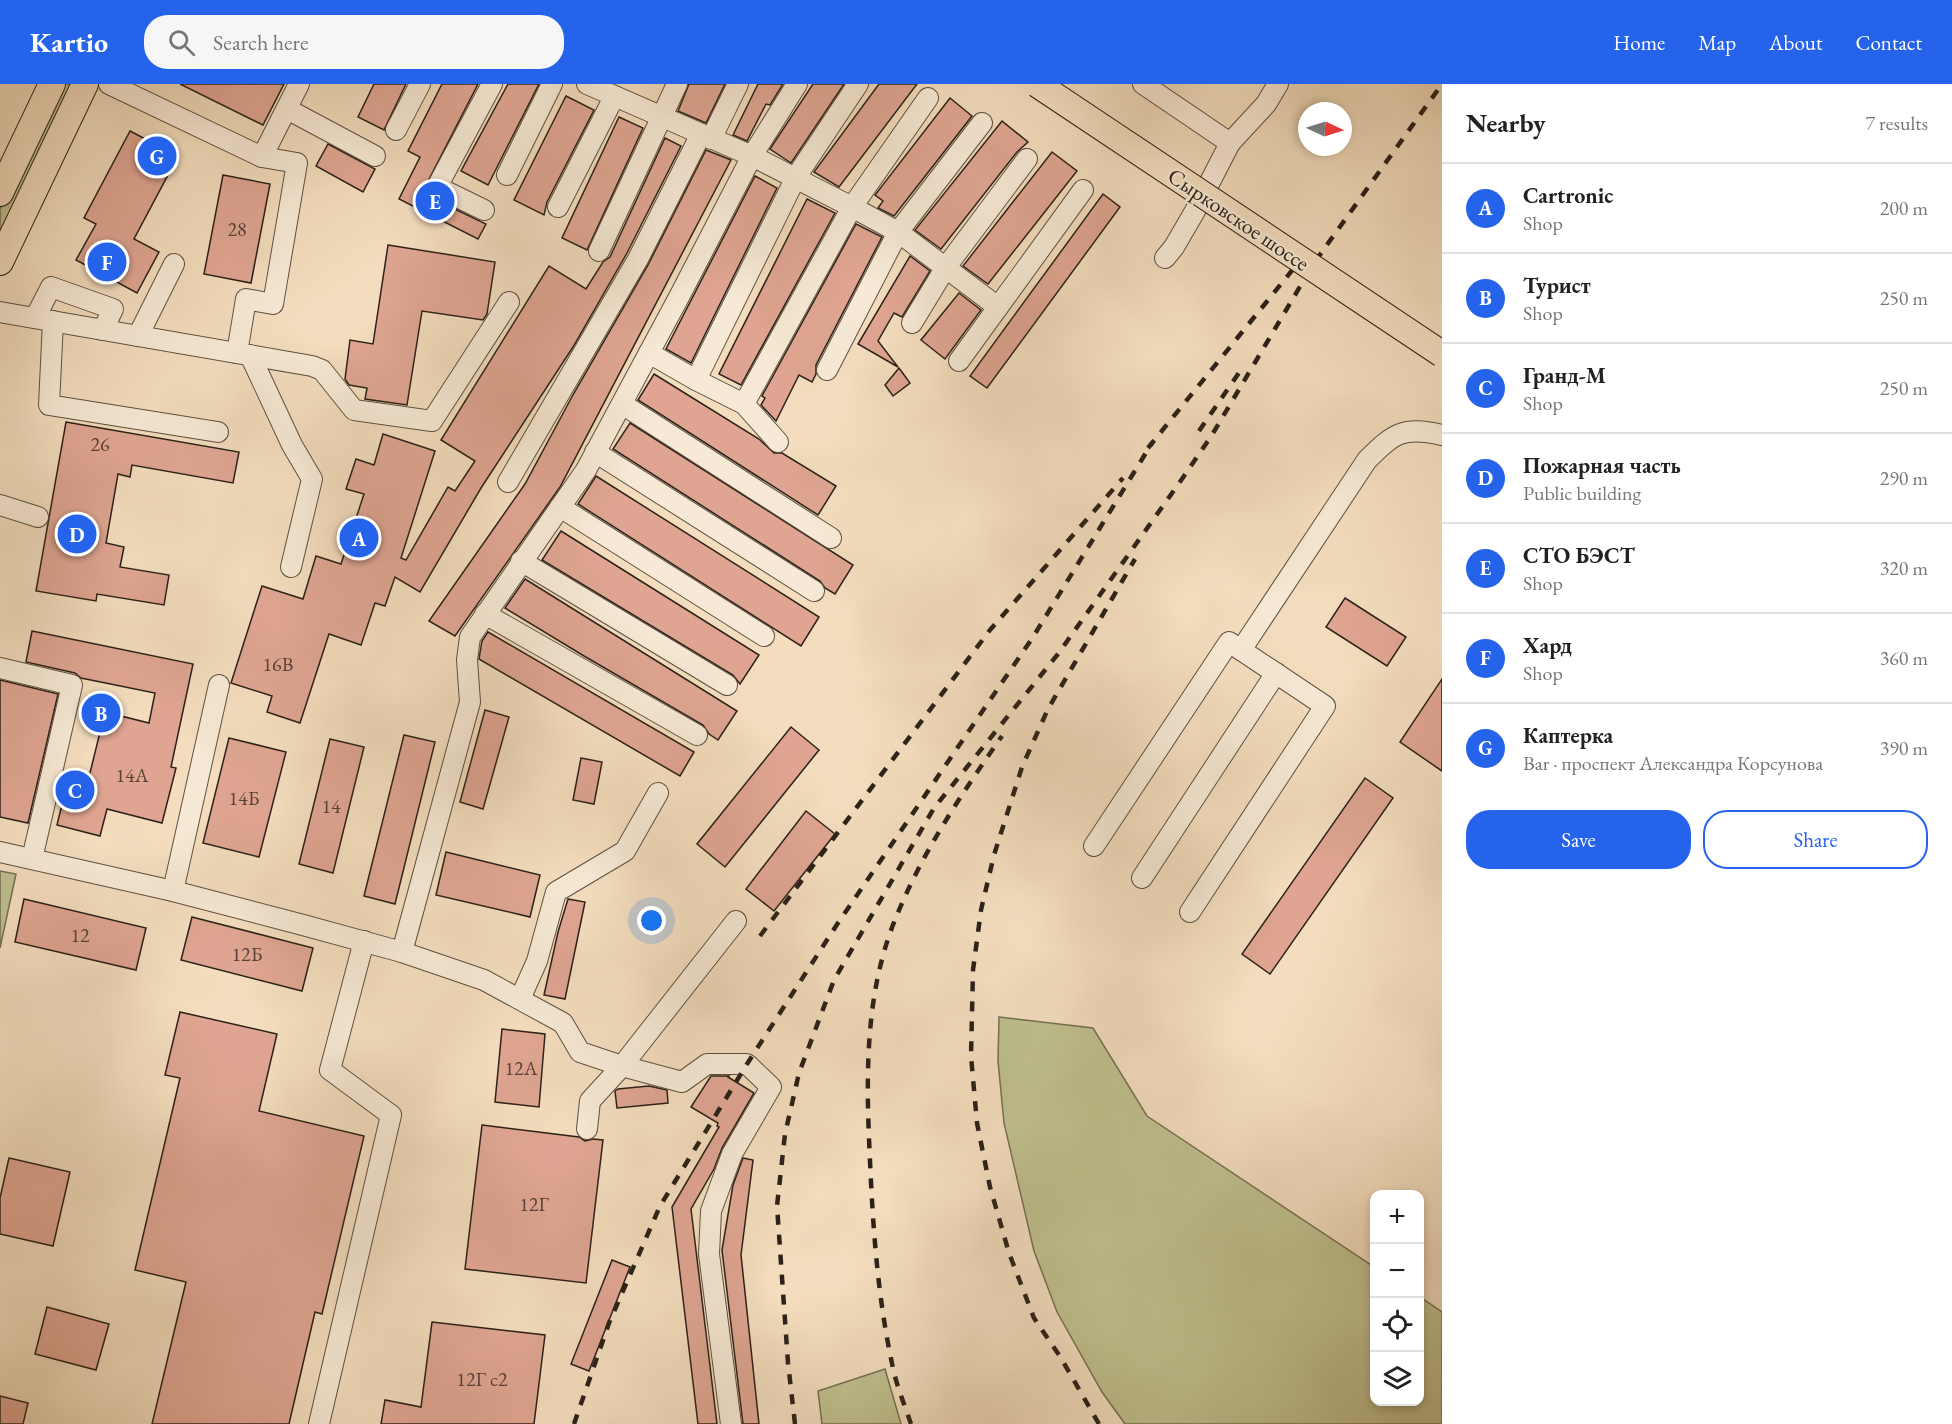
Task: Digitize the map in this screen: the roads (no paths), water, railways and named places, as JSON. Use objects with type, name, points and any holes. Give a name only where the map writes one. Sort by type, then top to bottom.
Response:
[{"type":"main road","points":[[0,193],[52,84]]},
{"type":"main road","points":[[0,262],[85,84]]},
{"type":"main road","name":"Сырковское шоссе","points":[[1037,84],[1442,354]]},
{"type":"street","points":[[109,84],[262,157],[297,163],[273,304],[246,299],[244,354],[312,479],[291,567]]},
{"type":"street","points":[[262,157],[299,84]]},
{"type":"street","points":[[396,130],[420,84]]},
{"type":"street","points":[[484,210],[437,187],[492,84]]},
{"type":"street","points":[[507,175],[552,84]]},
{"type":"street","points":[[588,84],[796,177],[898,232],[998,307]]},
{"type":"street","points":[[599,251],[677,84]]},
{"type":"street","points":[[508,482],[738,84]]},
{"type":"street","points":[[402,952],[470,702],[467,660],[470,637],[586,470],[752,156],[797,84]]},
{"type":"street","points":[[696,380],[796,177],[858,84]]},
{"type":"street","points":[[1143,84],[1230,143]]},
{"type":"street","points":[[1165,258],[1195,211],[1230,143],[1266,104],[1278,84]]},
{"type":"street","points":[[558,207],[614,96]]},
{"type":"street","points":[[744,404],[852,207],[928,98]]},
{"type":"street","points":[[287,110],[375,156]]},
{"type":"street","points":[[827,370],[898,232],[982,123]]},
{"type":"street","points":[[912,323],[946,267],[1027,159]]},
{"type":"street","points":[[959,361],[1083,190]]},
{"type":"street","points":[[138,336],[174,264]]},
{"type":"street","points":[[104,330],[113,309],[51,287],[44,320],[50,405],[218,432]]},
{"type":"street","points":[[0,312],[312,366],[321,370],[354,410],[432,421],[509,302]]},
{"type":"street","points":[[649,353],[744,404],[778,441]]},
{"type":"street","points":[[622,404],[831,538]]},
{"type":"street","points":[[1241,650],[1367,460],[1386,440],[1397,434],[1408,431],[1442,435]]},
{"type":"street","points":[[595,452],[814,591]]},
{"type":"street","points":[[0,506],[38,517]]},
{"type":"street","points":[[560,507],[764,636]]},
{"type":"street","points":[[521,561],[727,685]]},
{"type":"street","points":[[485,614],[697,735]]},
{"type":"street","points":[[1094,846],[1229,642],[1325,706],[1190,912]]},
{"type":"street","points":[[0,668],[72,685],[32,859]]},
{"type":"street","points":[[1142,878],[1276,673]]},
{"type":"street","points":[[173,891],[219,685]]},
{"type":"street","points":[[520,999],[537,961],[556,892],[625,851],[658,793]]},
{"type":"street","points":[[0,852],[173,891],[364,941],[484,980],[563,1023],[580,1052],[622,1066],[682,1082],[707,1064],[747,1064],[771,1087],[732,1154],[711,1211],[709,1254],[730,1424]]},
{"type":"street","points":[[587,1129],[590,1101],[622,1066],[736,921]]},
{"type":"street","points":[[319,1424],[391,1115],[330,1070],[364,941]]},
{"type":"railway","points":[[795,1424],[788,1363],[777,1206],[785,1134],[799,1073],[834,980],[934,808],[1058,654],[1182,479],[1212,435],[1314,263],[1442,84]]},
{"type":"railway","points":[[1148,448],[1303,257]]},
{"type":"railway","points":[[1199,431],[1243,367]]},
{"type":"railway","points":[[574,1424],[609,1323],[660,1206],[747,1064],[836,926],[1033,637],[1152,443]]},
{"type":"railway","points":[[760,936],[990,630],[1123,478]]},
{"type":"railway","points":[[1099,1424],[1061,1358],[1034,1318],[1009,1253],[990,1187],[977,1123],[971,1056],[973,970],[981,910],[994,855],[1022,767],[1048,709],[1135,559]]},
{"type":"railway","points":[[911,1424],[893,1368],[877,1265],[868,1099],[873,1005],[886,945],[907,891],[945,822],[1002,736]]},
{"type":"place","name":"Каптерка","points":[[157,156]]},
{"type":"place","name":"СТО БЭСТ","points":[[435,201]]},
{"type":"place","name":"Хард","points":[[107,262]]},
{"type":"place","name":"Пожарная часть","points":[[77,534]]},
{"type":"place","name":"Cartronic","points":[[359,538]]},
{"type":"place","name":"Турист","points":[[101,713]]},
{"type":"place","name":"Гранд-М","points":[[75,790]]}]
